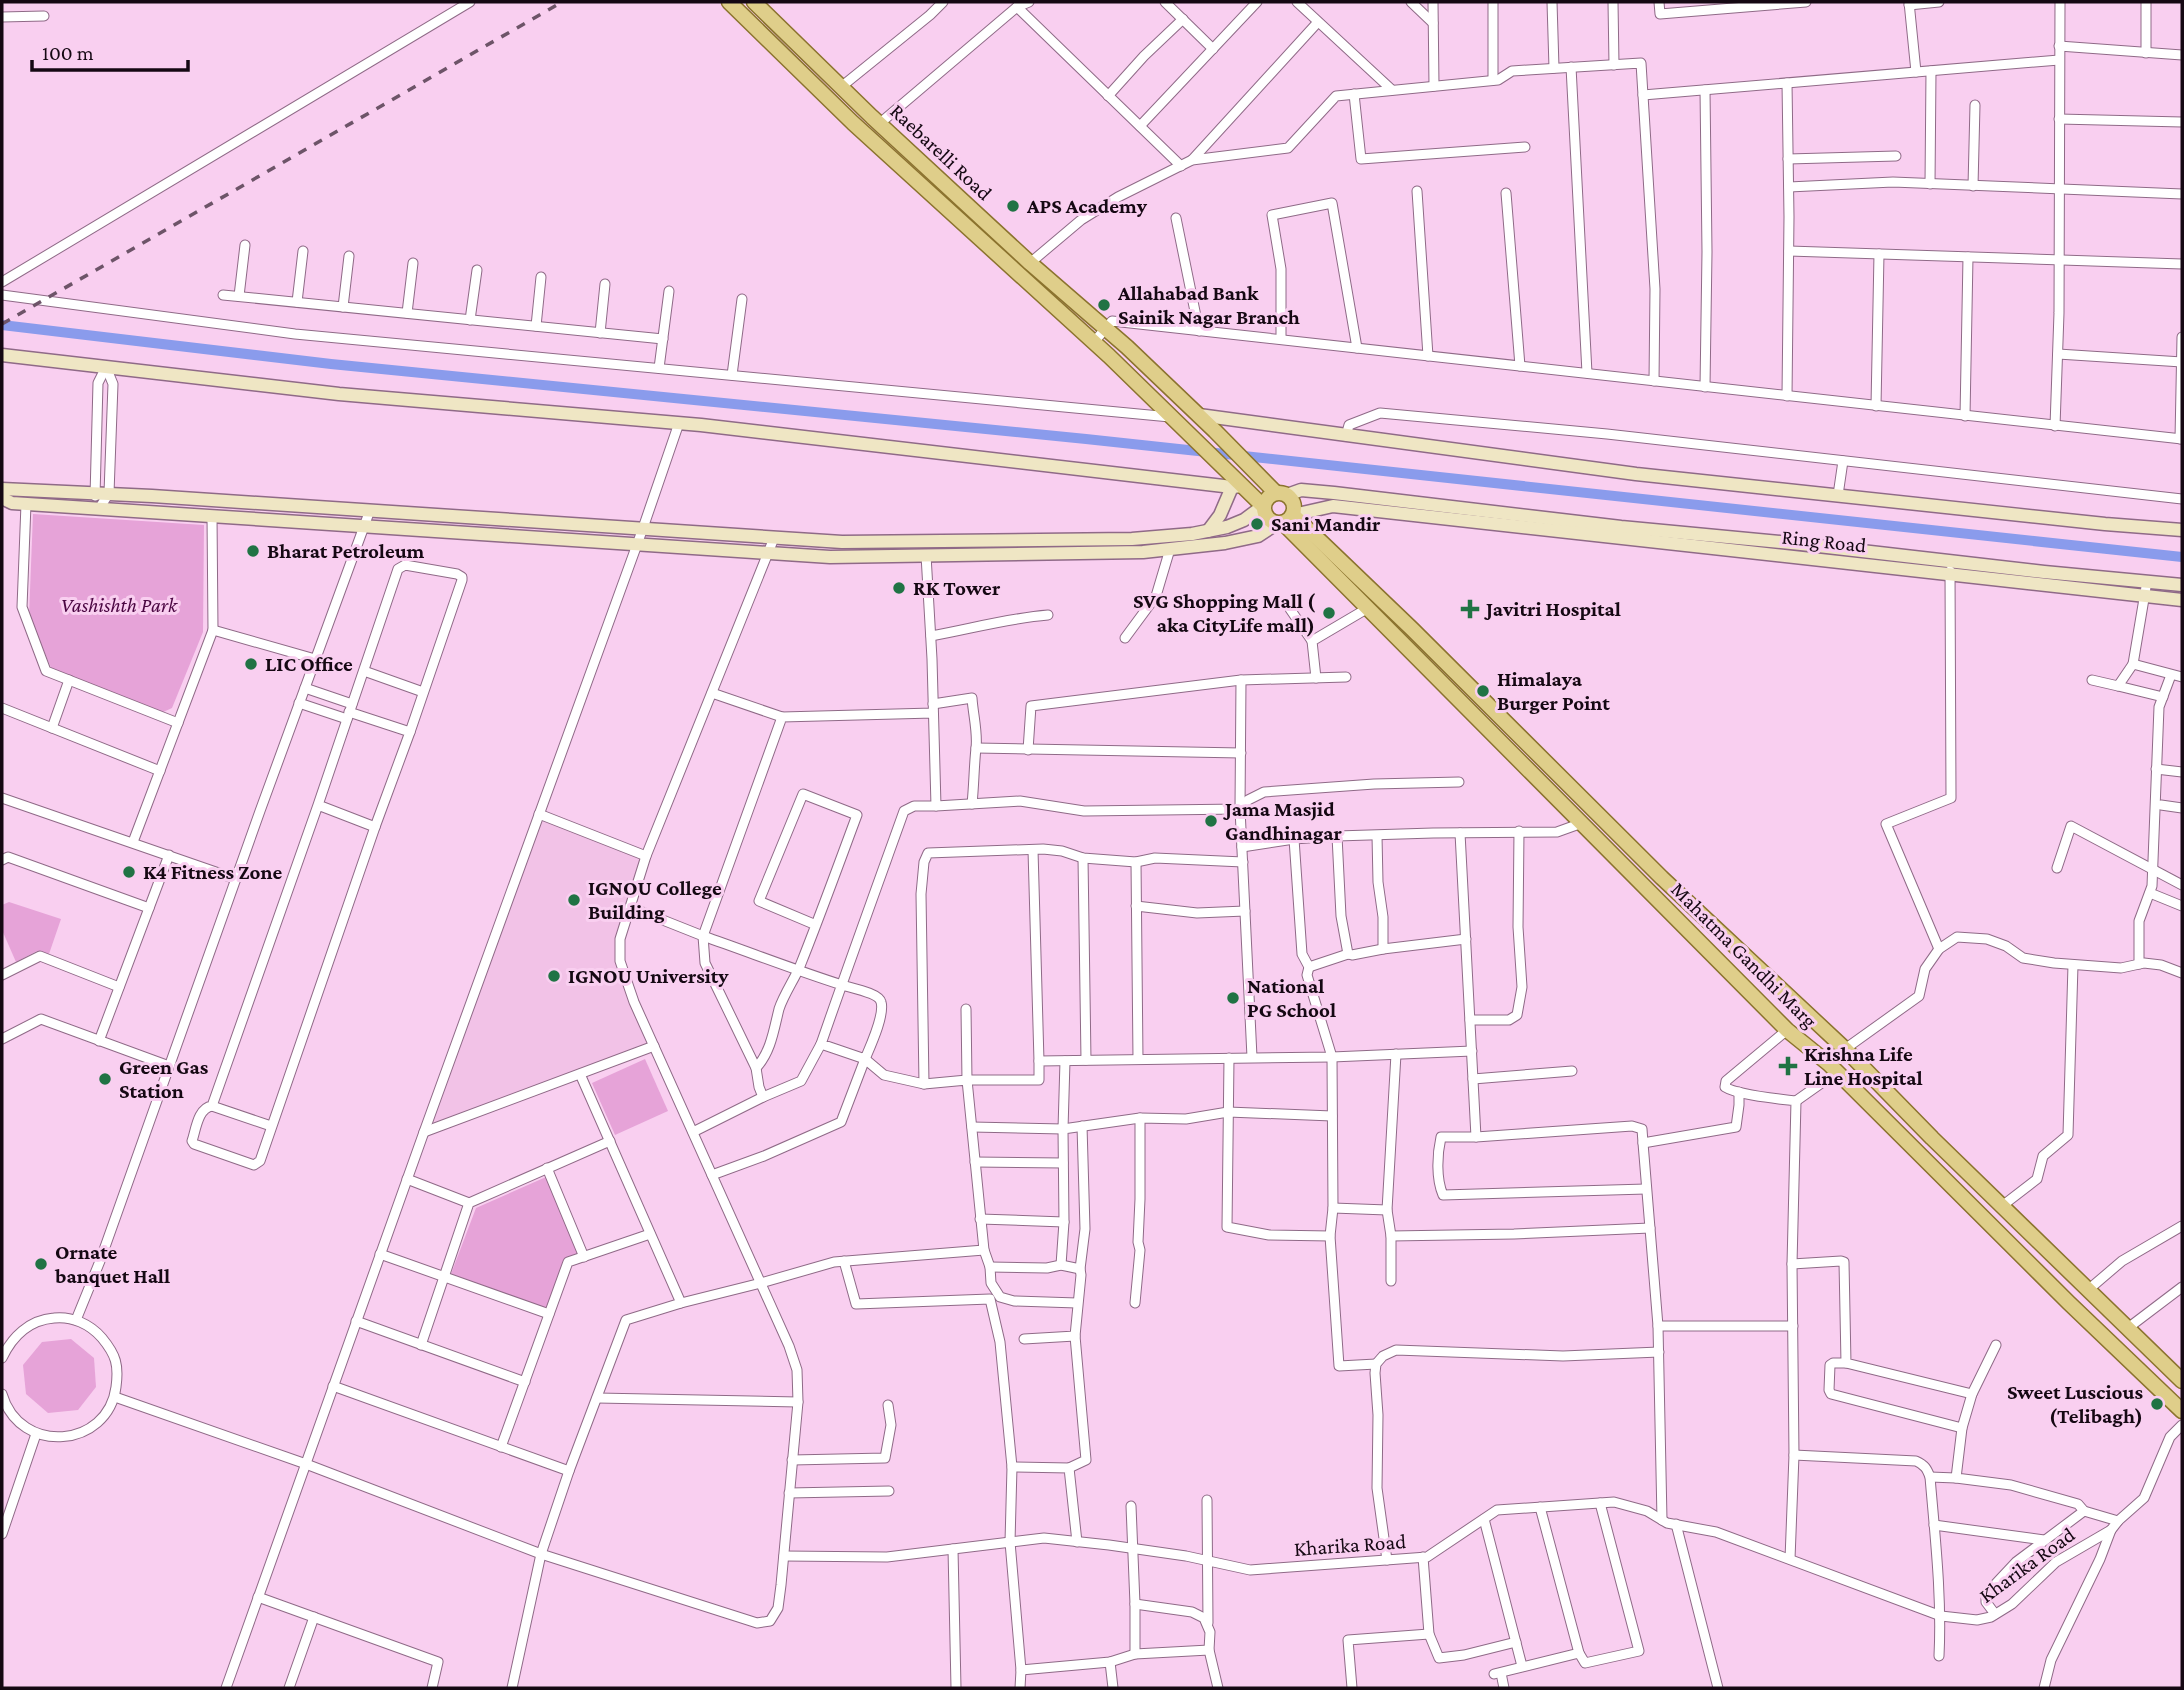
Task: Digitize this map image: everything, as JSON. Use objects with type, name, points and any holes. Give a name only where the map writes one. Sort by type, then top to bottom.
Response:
[{"type":"main road","points":[[729,2],[853,122],[1094,342],[1226,469],[1237,486],[1263,506],[1266,517],[1284,521],[1412,629],[1662,878],[1845,1049],[2001,1206],[2182,1381]]},
{"type":"main road","name":"Raebarelli Road","points":[[754,2],[879,124],[1104,330],[1127,347],[1248,466],[1282,494]]},
{"type":"main road","points":[[1263,506],[1269,495],[1282,494],[1294,504],[1284,521]]},
{"type":"main road","name":"Mahatma Gandhi Marg","points":[[1284,521],[1787,1030],[1833,1068],[2069,1303],[2182,1411]]},
{"type":"street","points":[[2,282],[470,2]]},
{"type":"street","points":[[879,124],[1017,7],[1029,2]]},
{"type":"street","points":[[1165,2],[1213,49]]},
{"type":"street","points":[[1140,126],[1257,2]]},
{"type":"street","points":[[1297,2],[1392,90]]},
{"type":"street","points":[[1411,2],[1433,23]]},
{"type":"street","points":[[1433,2],[1434,86]]},
{"type":"street","points":[[1493,2],[1493,80]]},
{"type":"street","points":[[1552,2],[1554,68]]},
{"type":"street","points":[[1613,2],[1614,65]]},
{"type":"street","points":[[1659,2],[1660,15],[1806,2]]},
{"type":"street","points":[[1916,72],[1909,3],[1939,2]]},
{"type":"street","points":[[2055,426],[2058,354],[2060,2]]},
{"type":"street","points":[[2146,2],[2147,53]]},
{"type":"street","points":[[841,86],[941,3]]},
{"type":"street","points":[[1017,7],[1181,166]]},
{"type":"street","points":[[2,17],[44,16]]},
{"type":"street","points":[[1108,96],[1144,56],[1184,20]]},
{"type":"street","points":[[1030,263],[1081,219],[1192,160],[1318,22]]},
{"type":"street","points":[[2059,46],[2182,55]]},
{"type":"street","points":[[1643,95],[2059,60]]},
{"type":"street","points":[[1192,160],[1287,148],[1336,96],[1493,80],[1512,71],[1641,63],[1655,289],[1654,381]]},
{"type":"street","points":[[1571,68],[1587,373]]},
{"type":"street","points":[[1930,184],[1931,71]]},
{"type":"street","points":[[1787,83],[1787,396]]},
{"type":"street","points":[[1705,90],[1706,387]]},
{"type":"street","points":[[1354,94],[1361,159],[1525,147]]},
{"type":"street","points":[[1973,186],[1975,105]]},
{"type":"street","points":[[2059,119],[2182,122]]},
{"type":"street","points":[[1788,159],[1896,156]]},
{"type":"street","points":[[1789,187],[1893,182],[2182,194]]},
{"type":"street","points":[[1417,191],[1428,356]]},
{"type":"street","points":[[1506,193],[1520,366]]},
{"type":"street","points":[[1281,340],[1281,269],[1272,215],[1332,203],[1357,348]]},
{"type":"street","points":[[1176,218],[1199,331]]},
{"type":"street","points":[[239,296],[245,245]]},
{"type":"street","points":[[297,302],[303,251]]},
{"type":"street","points":[[1789,251],[2182,264]]},
{"type":"street","points":[[1876,406],[1879,254]]},
{"type":"street","points":[[343,307],[349,256]]},
{"type":"street","points":[[1965,416],[1968,257]]},
{"type":"street","points":[[407,313],[413,263]]},
{"type":"street","points":[[470,320],[477,270]]},
{"type":"street","points":[[536,326],[541,277]]},
{"type":"street","points":[[600,333],[605,284]]},
{"type":"street","points":[[659,368],[669,291]]},
{"type":"street","points":[[2,295],[295,334],[1172,417]]},
{"type":"street","points":[[223,295],[663,339]]},
{"type":"street","points":[[732,376],[742,299]]},
{"type":"street","points":[[1094,342],[1112,321],[2181,439],[2182,337]]},
{"type":"street","points":[[2058,354],[2182,362]]},
{"type":"street","points":[[2,355],[339,394],[679,423],[1237,486],[1209,531]]},
{"type":"street","points":[[99,509],[94,493],[97,383],[106,367]]},
{"type":"street","points":[[99,509],[110,493],[113,384],[106,367]]},
{"type":"street","points":[[1346,436],[1349,425],[1380,413],[1607,434],[2182,499]]},
{"type":"street","points":[[1199,415],[1636,474],[2182,530]]},
{"type":"street","points":[[226,1688],[380,1254],[638,544],[679,423]]},
{"type":"street","points":[[1838,495],[1843,461]]},
{"type":"street","points":[[2,489],[110,493],[842,542],[1118,539],[1192,534],[1244,520],[1263,506]]},
{"type":"street","points":[[1282,494],[1301,490],[1334,492],[1951,568],[2182,585]]},
{"type":"street","name":"Ring Road","points":[[2,498],[12,503],[26,504],[830,556],[1130,552],[1170,549],[1225,543],[1258,536],[1284,521],[1334,506],[1951,568],[2182,600]]},
{"type":"street","points":[[26,504],[22,607],[46,671],[178,723]]},
{"type":"street","points":[[76,1320],[100,1261],[370,510]]},
{"type":"street","points":[[133,842],[213,630],[212,516]]},
{"type":"street","points":[[114,1397],[306,1464],[541,1554],[757,1623],[770,1621],[778,1608],[798,1402],[797,1370],[761,1283],[634,1002],[620,961],[620,939],[646,856],[774,538]]},
{"type":"street","points":[[1125,638],[1156,596],[1170,549]]},
{"type":"street","points":[[926,555],[936,806]]},
{"type":"street","points":[[212,1106],[400,566],[457,574],[462,580],[260,1161],[258,1164],[251,1164],[193,1143],[203,1110],[208,1106],[271,1126]]},
{"type":"street","points":[[1939,949],[1886,824],[1951,798],[1951,568]]},
{"type":"street","points":[[2118,686],[2133,664],[2147,581]]},
{"type":"street","points":[[1312,641],[1368,608]]},
{"type":"street","points":[[1290,609],[1312,641],[1316,678]]},
{"type":"street","points":[[931,636],[1024,617],[1048,615]]},
{"type":"street","points":[[213,630],[315,659]]},
{"type":"street","points":[[2133,664],[2182,677]]},
{"type":"street","points":[[364,671],[423,692]]},
{"type":"street","points":[[2139,964],[2139,921],[2152,886],[2159,707],[2171,675]]},
{"type":"street","points":[[1028,750],[1031,706],[1241,680],[1346,677]]},
{"type":"street","points":[[52,728],[69,680]]},
{"type":"street","points":[[1241,680],[1240,809],[1252,1057]]},
{"type":"street","points":[[2092,680],[2163,697]]},
{"type":"street","points":[[305,688],[349,712]]},
{"type":"street","points":[[712,692],[782,717],[933,709],[972,698],[976,748],[973,757],[975,770],[972,804]]},
{"type":"street","points":[[299,703],[349,712],[410,732]]},
{"type":"street","points":[[2,708],[160,771]]},
{"type":"street","points":[[763,1097],[756,1068],[705,962],[703,936],[782,717]]},
{"type":"street","points":[[976,748],[1241,753]]},
{"type":"street","points":[[2156,769],[2182,772]]},
{"type":"street","points":[[693,1132],[801,1081],[821,1044],[904,811],[914,806],[1020,801],[1084,811],[1240,809],[1248,800],[1264,792],[1374,784],[1459,782]]},
{"type":"street","points":[[756,1068],[764,1060],[778,1021],[779,1009],[799,970],[816,925],[857,816],[803,794],[759,901],[816,925]]},
{"type":"street","points":[[2,798],[236,878]]},
{"type":"street","points":[[318,805],[375,827]]},
{"type":"street","points":[[2161,805],[2182,808]]},
{"type":"street","points":[[539,814],[646,856]]},
{"type":"street","points":[[1242,847],[1338,836],[1557,832],[1582,823]]},
{"type":"street","points":[[2057,868],[2071,825],[2182,885]]},
{"type":"street","points":[[1470,1020],[1509,1020],[1517,1014],[1522,987],[1518,927],[1519,831]]},
{"type":"street","points":[[1460,833],[1476,1137]]},
{"type":"street","points":[[1338,836],[1341,916],[1348,954]]},
{"type":"street","points":[[1377,836],[1383,949]]},
{"type":"street","points":[[1294,839],[1302,954],[1308,967],[1307,975],[1332,1057],[1333,1208],[1330,1236],[1339,1366],[1376,1364]]},
{"type":"street","points":[[924,1084],[921,894],[924,862],[928,853],[1043,849],[1062,851],[1083,858],[1136,862],[1155,858],[1243,862]]},
{"type":"street","points":[[821,1044],[865,1059],[884,1075],[924,1084],[967,1080],[1039,1080],[1033,850]]},
{"type":"street","points":[[99,1041],[169,855]]},
{"type":"street","points":[[2,860],[8,857],[149,908]]},
{"type":"street","points":[[1083,858],[1086,1060]]},
{"type":"street","points":[[1136,862],[1138,1059]]},
{"type":"street","points":[[2150,893],[2182,906]]},
{"type":"street","points":[[1136,906],[1197,913],[1245,911]]},
{"type":"street","points":[[630,907],[703,936],[872,994],[881,1002],[874,1038],[841,1122],[764,1156],[712,1175]]},
{"type":"street","points":[[1790,1559],[1794,1455],[1792,1264],[1796,1101],[1833,1068],[1845,1049],[1919,996],[1925,970],[1939,949],[1957,937],[1987,939],[2006,946],[2023,958],[2121,968],[2139,964],[2161,965],[2182,973]]},
{"type":"street","points":[[1308,967],[1348,954],[1466,939]]},
{"type":"street","points":[[2,975],[40,956],[119,987]]},
{"type":"street","points":[[2001,1206],[2037,1179],[2043,1156],[2068,1135],[2073,965]]},
{"type":"street","points":[[966,1009],[967,1080],[980,1219],[991,1283],[1000,1297],[1014,1301],[1077,1303]]},
{"type":"street","points":[[2,1039],[41,1019],[169,1066]]},
{"type":"street","points":[[1787,1030],[1726,1081],[1725,1087],[1739,1092],[1796,1101]]},
{"type":"street","points":[[424,1132],[654,1046]]},
{"type":"street","points":[[1039,1061],[1332,1057],[1472,1051]]},
{"type":"street","points":[[1391,1281],[1391,1236],[1387,1210],[1396,1054]]},
{"type":"street","points":[[1229,1058],[1227,1227],[1269,1235],[1330,1236]]},
{"type":"street","points":[[1061,1265],[1064,1222],[1065,1061]]},
{"type":"street","points":[[1473,1079],[1572,1071]]},
{"type":"street","points":[[580,1074],[681,1303]]},
{"type":"street","points":[[1643,1143],[1735,1127],[1739,1092]]},
{"type":"street","points":[[972,1127],[1063,1129],[1140,1118],[1186,1119],[1228,1112],[1332,1116]]},
{"type":"street","points":[[1135,1303],[1140,1250],[1140,1118]]},
{"type":"street","points":[[1012,1467],[1069,1468],[1086,1460],[1075,1336],[1085,1229],[1082,1126]]},
{"type":"street","points":[[1646,1189],[1443,1195],[1439,1186],[1441,1137],[1632,1126],[1642,1129],[1658,1326],[1662,1520]]},
{"type":"street","points":[[407,1180],[469,1203],[610,1141]]},
{"type":"street","points":[[975,1162],[1063,1163]]},
{"type":"street","points":[[547,1168],[584,1257]]},
{"type":"street","points":[[421,1345],[469,1203]]},
{"type":"street","points":[[1333,1208],[1387,1210]]},
{"type":"street","points":[[980,1219],[1064,1222]]},
{"type":"street","points":[[2088,1290],[2122,1261],[2182,1226]]},
{"type":"street","points":[[1391,1236],[1650,1228]]},
{"type":"street","points":[[501,1447],[568,1262],[650,1234]]},
{"type":"street","points":[[512,1688],[541,1554],[626,1320],[834,1262],[984,1250]]},
{"type":"street","points":[[380,1254],[550,1314]]},
{"type":"street","points":[[844,1261],[856,1304],[990,1299],[1000,1342],[1012,1467],[1010,1542],[1021,1670],[1020,1688]]},
{"type":"street","points":[[1792,1264],[1844,1262],[1846,1363]]},
{"type":"street","points":[[990,1267],[1047,1268],[1061,1265],[1080,1269]]},
{"type":"street","points":[[2128,1328],[2182,1287]]},
{"type":"street","points":[[2,1357],[13,1338],[31,1324],[55,1318],[76,1320],[95,1329],[112,1349],[118,1369],[114,1397],[104,1416],[86,1430],[65,1437],[36,1434],[22,1425],[5,1405],[2,1394]]},
{"type":"street","points":[[356,1321],[525,1382]]},
{"type":"street","points":[[1658,1326],[1793,1326]]},
{"type":"street","points":[[1024,1339],[1075,1336]]},
{"type":"street","points":[[1956,1478],[1962,1428],[1972,1394],[1996,1345]]},
{"type":"street","points":[[1387,1560],[1377,1489],[1376,1364],[1383,1356],[1396,1350],[1563,1356],[1659,1352]]},
{"type":"street","points":[[1962,1428],[1831,1394],[1830,1365],[1846,1363],[1972,1394]]},
{"type":"street","points":[[333,1386],[569,1471]]},
{"type":"street","points":[[597,1398],[798,1402]]},
{"type":"street","points":[[792,1460],[885,1458],[891,1425],[888,1405]]},
{"type":"street","points":[[2044,1688],[2052,1660],[2111,1530],[2144,1498],[2166,1443],[2182,1425]]},
{"type":"street","points":[[2,1534],[36,1434]]},
{"type":"street","points":[[1794,1455],[1916,1461],[1923,1464],[1930,1477],[1934,1525],[1941,1616],[1938,1656]]},
{"type":"street","points":[[1069,1468],[1077,1542]]},
{"type":"street","points":[[1930,1477],[2011,1485],[2078,1504],[2084,1511],[2118,1521]]},
{"type":"street","points":[[789,1493],[889,1491]]},
{"type":"street","points":[[1207,1500],[1208,1625]]},
{"type":"street","name":"Kharika Road","points":[[783,1556],[887,1557],[1044,1538],[1133,1548],[1250,1570],[1423,1558],[1497,1510],[1614,1502],[1647,1511],[1662,1520],[1716,1532],[1941,1616],[1977,1620],[2012,1604],[2056,1562],[2111,1530]]},
{"type":"street","points":[[1540,1507],[1579,1653],[1585,1663],[1639,1651],[1600,1503]]},
{"type":"street","points":[[1131,1506],[1135,1654]]},
{"type":"street","points":[[1995,1614],[1986,1602],[1986,1594],[2016,1562],[2084,1511]]},
{"type":"street","points":[[1484,1519],[1522,1666]]},
{"type":"street","points":[[1676,1524],[1718,1688]]},
{"type":"street","points":[[1934,1525],[2044,1540]]},
{"type":"street","points":[[953,1549],[956,1688]]},
{"type":"street","points":[[1423,1558],[1429,1634],[1439,1658],[1464,1656],[1516,1642]]},
{"type":"street","points":[[258,1597],[438,1662],[432,1688]]},
{"type":"street","points":[[1135,1604],[1192,1612],[1204,1618],[1210,1632],[1209,1650],[1217,1688]]},
{"type":"street","points":[[289,1688],[314,1617]]},
{"type":"street","points":[[1352,1688],[1348,1640],[1429,1634]]},
{"type":"street","points":[[1021,1670],[1111,1662],[1135,1654],[1209,1650]]},
{"type":"street","points":[[1504,1688],[1498,1674],[1579,1653]]},
{"type":"street","points":[[1111,1662],[1113,1688]]},
{"type":"shaded area","name":"IGNOU University","points":[[540,817],[644,857],[619,961],[654,1046],[424,1132]]},
{"type":"green space","name":"Vashishth Park","points":[[33,514],[204,525],[203,632],[172,708],[161,713],[52,670],[29,616]]},
{"type":"green space","points":[[9,902],[61,919],[49,954],[37,951],[16,962],[2,930],[2,905]]},
{"type":"green space","points":[[645,1059],[668,1111],[615,1135],[592,1083]]},
{"type":"green space","points":[[546,1177],[579,1254],[565,1259],[546,1308],[451,1274],[476,1208]]},
{"type":"green space","points":[[71,1339],[94,1358],[96,1387],[78,1410],[48,1413],[26,1394],[23,1365],[42,1342]]},
{"type":"waterway","points":[[2,325],[331,364],[1086,439],[2182,557]]},
{"type":"railway","points":[[2,324],[562,2]]},
{"type":"place","name":"APS Academy","points":[[1013,206]]},
{"type":"place","name":"Allahabad Bank Sainik Nagar Branch","points":[[1104,305]]},
{"type":"place","name":"Sani Mandir","points":[[1257,524]]},
{"type":"place","name":"Bharat Petroleum","points":[[253,551]]},
{"type":"place","name":"RK Tower","points":[[899,588]]},
{"type":"place","name":"Javitri Hospital","points":[[1470,609]]},
{"type":"place","name":"SVG Shopping Mall ( aka CityLife mall)","points":[[1329,613]]},
{"type":"place","name":"LIC Office","points":[[251,664]]},
{"type":"place","name":"Himalaya Burger Point","points":[[1483,691]]},
{"type":"place","name":"Jama Masjid Gandhinagar","points":[[1211,821]]},
{"type":"place","name":"K4 Fitness Zone","points":[[129,872]]},
{"type":"place","name":"IGNOU College Building","points":[[574,900]]},
{"type":"place","name":"IGNOU University","points":[[554,976]]},
{"type":"place","name":"National PG School","points":[[1233,998]]},
{"type":"place","name":"Krishna Life Line Hospital","points":[[1788,1066]]},
{"type":"place","name":"Green Gas Station","points":[[105,1079]]},
{"type":"place","name":"Ornate banquet Hall","points":[[41,1264]]},
{"type":"place","name":"Sweet Luscious (Telibagh)","points":[[2157,1404]]}]
